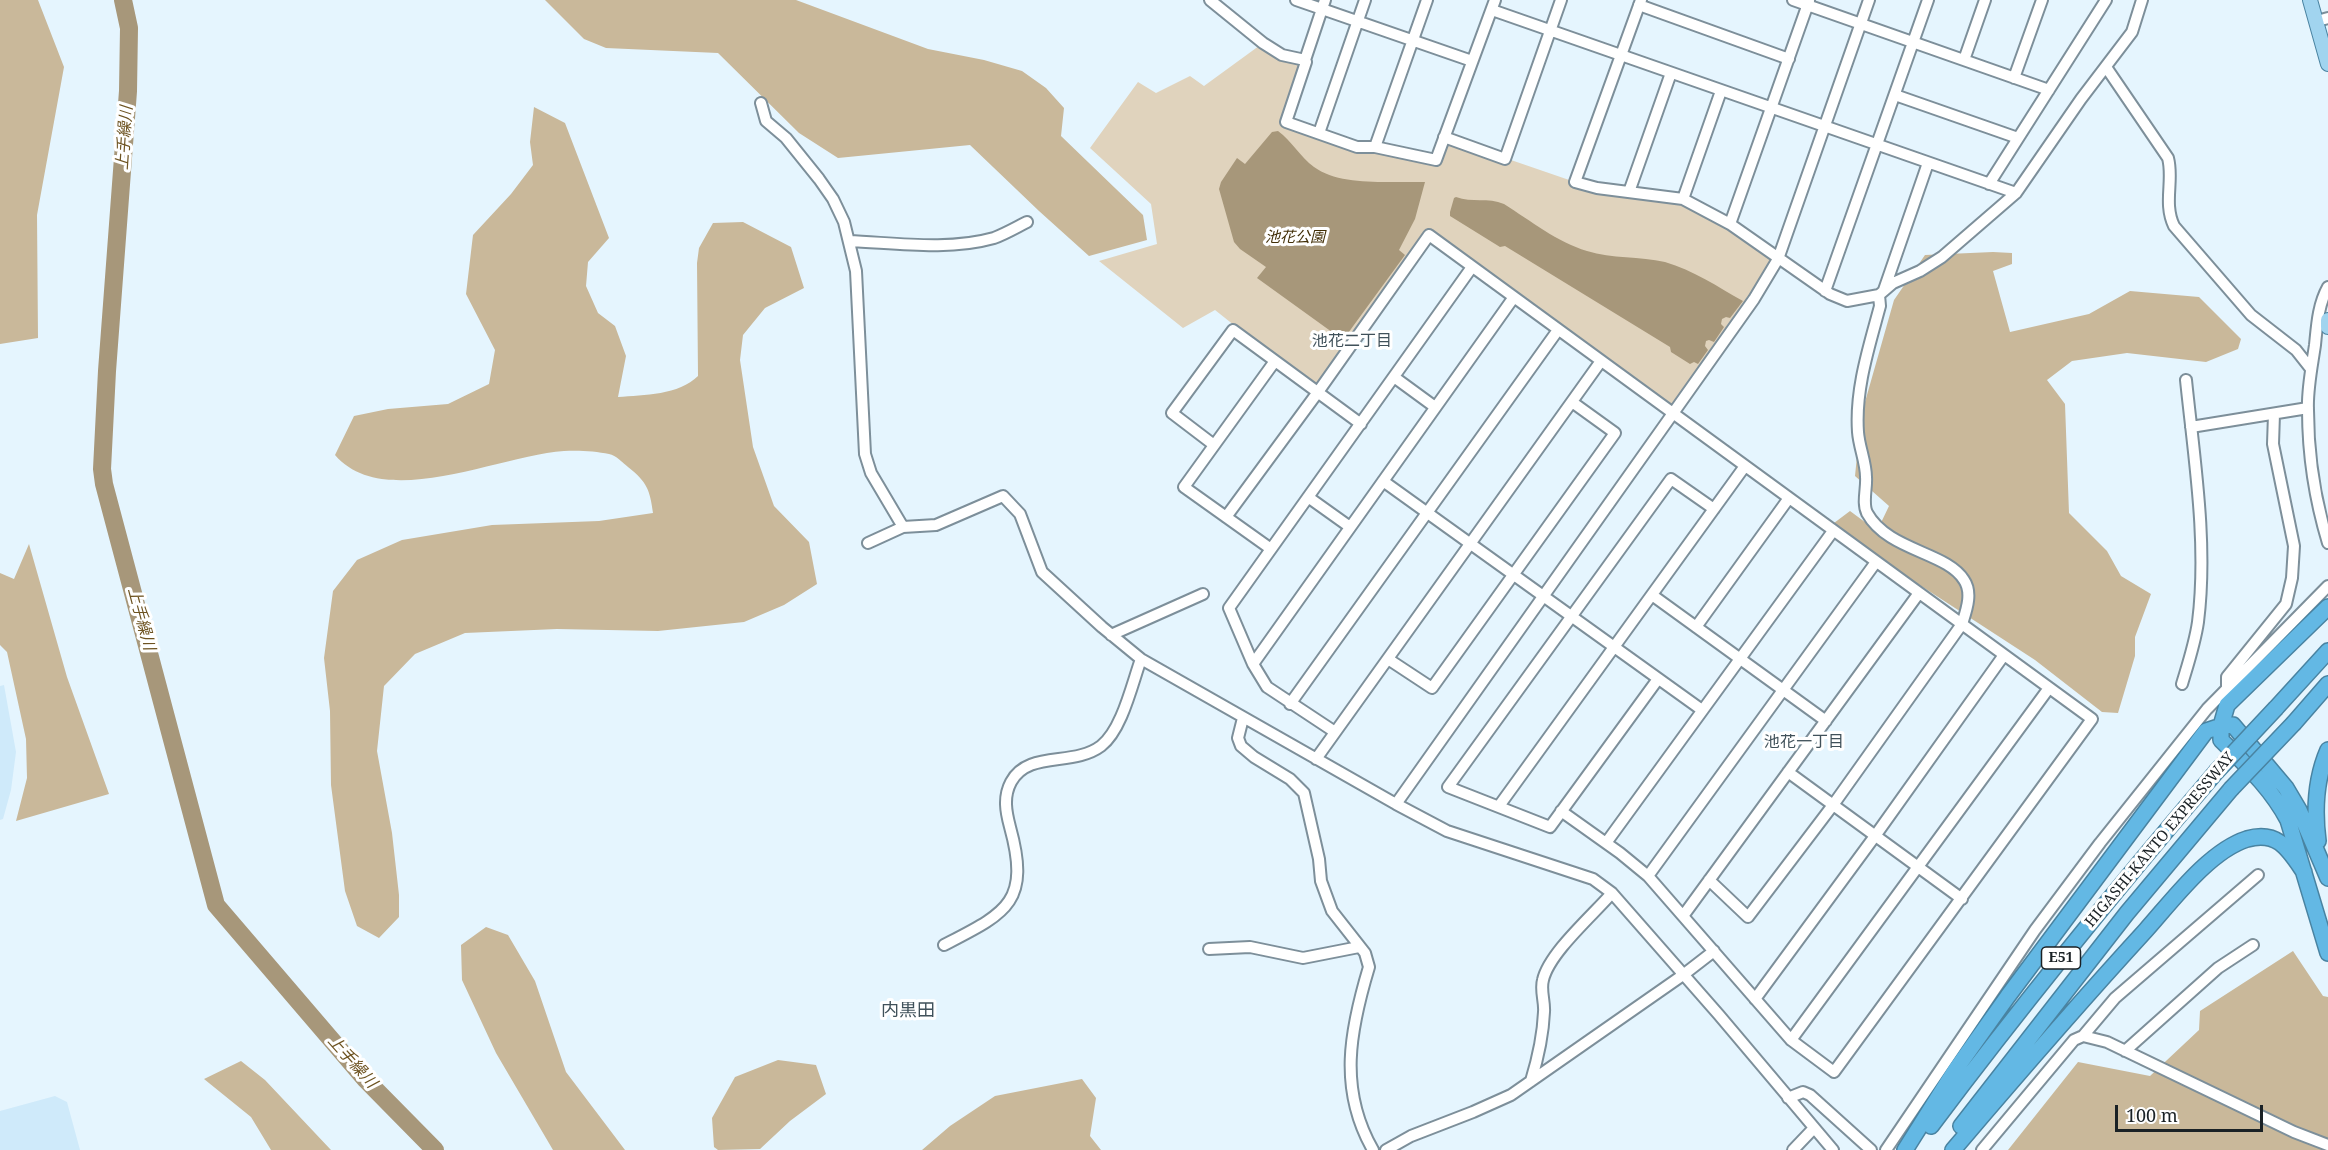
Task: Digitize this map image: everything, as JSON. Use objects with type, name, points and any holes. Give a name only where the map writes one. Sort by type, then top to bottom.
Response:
[{"type":"highway","points":[[2328,607],[2227,705],[2220,726],[2221,740],[2277,800],[2288,820],[2328,953]]},
{"type":"highway","name":"HIGASHI-KANTO EXPRESSWAY","points":[[1913,1150],[2004,1028],[2109,897],[2216,772],[2328,651]]},
{"type":"highway","name":"HIGASHI-KANTO EXPRESSWAY","points":[[1942,1150],[2127,913],[2231,789],[2328,684]]},
{"type":"highway","points":[[1905,1150],[1956,1069],[2071,910],[2206,731],[2220,726],[2233,725],[2286,788],[2299,810],[2328,878]]},
{"type":"highway","points":[[2321,861],[2315,820],[2316,800],[2319,777],[2328,750]]},
{"type":"highway","points":[[1953,1150],[2127,950],[2193,878],[2219,854],[2248,839],[2268,837],[2287,846],[2304,872]]},
{"type":"main road","points":[[2310,0],[2322,19],[2328,64]]},
{"type":"main road","points":[[2328,320],[2328,327]]},
{"type":"street","points":[[1210,0],[1263,43],[1282,55],[1305,60]]},
{"type":"street","points":[[1296,0],[1324,5],[1357,22],[1472,62]]},
{"type":"street","points":[[1319,133],[1365,0]]},
{"type":"street","points":[[1375,147],[1427,0]]},
{"type":"street","points":[[1444,137],[1505,159],[1561,0]]},
{"type":"street","points":[[1793,0],[1808,3],[2049,90]]},
{"type":"street","points":[[1396,804],[1754,299],[1778,259],[1869,0]]},
{"type":"street","points":[[1825,291],[1928,0]]},
{"type":"street","points":[[1964,60],[1985,0]]},
{"type":"street","points":[[2014,78],[2042,0]]},
{"type":"street","points":[[1989,184],[2106,0]]},
{"type":"street","points":[[1788,59],[1640,3],[1575,182],[1683,199],[1730,224],[1825,291],[1847,301],[1881,292],[1942,257],[2016,193],[2081,99],[2132,32],[2142,0]]},
{"type":"street","points":[[1730,224],[1808,3]]},
{"type":"street","points":[[1324,5],[1286,122],[1357,147],[1375,147],[1436,160],[1493,5],[1550,31],[2016,193]]},
{"type":"street","points":[[2106,68],[2168,158],[2172,171],[2168,183],[2169,217],[2174,226],[2251,315],[2296,350],[2311,369]]},
{"type":"street","points":[[1629,192],[1671,73]]},
{"type":"street","points":[[1683,199],[1721,91]]},
{"type":"street","points":[[1895,95],[2018,138]]},
{"type":"street","points":[[761,103],[766,121],[786,138],[833,199],[844,222],[856,271],[865,454],[871,473],[903,527]]},
{"type":"street","points":[[1709,880],[1748,917],[1833,805],[1962,624],[1969,600],[1965,580],[1949,566],[1895,540],[1878,527],[1865,510],[1866,476],[1858,432],[1858,404],[1862,374],[1880,306],[1881,292],[1928,163]]},
{"type":"street","points":[[849,241],[933,244],[972,242],[995,237],[1027,222]]},
{"type":"street","points":[[1226,517],[1429,235],[2092,719],[1834,1072],[1791,1040],[1648,876],[1561,811]]},
{"type":"street","points":[[1335,732],[1267,687],[1253,664],[1229,608],[1472,267]]},
{"type":"street","points":[[2328,287],[2322,298],[2319,314],[2308,408],[2310,454],[2328,543]]},
{"type":"street","points":[[1253,664],[1514,297]]},
{"type":"street","points":[[1214,445],[1172,413],[1233,330],[1361,423]]},
{"type":"street","points":[[1290,704],[1558,330]]},
{"type":"street","points":[[1271,549],[1184,487],[1275,361]]},
{"type":"street","points":[[1316,759],[1601,362]]},
{"type":"street","points":[[1394,377],[1435,407]]},
{"type":"street","points":[[2182,684],[2198,625],[2202,548],[2186,380]]},
{"type":"street","points":[[1389,658],[1432,688],[1514,575],[1615,433],[1572,402]]},
{"type":"street","points":[[2191,427],[2308,408]]},
{"type":"street","points":[[2227,689],[2227,677],[2286,604],[2292,579],[2294,546],[2273,444],[2274,414]]},
{"type":"street","points":[[1499,806],[1745,466]]},
{"type":"street","points":[[1658,679],[1550,826],[1448,787],[1671,478],[1714,510]]},
{"type":"street","points":[[1383,481],[1702,710]]},
{"type":"street","points":[[868,543],[903,527],[936,525],[1003,496],[1020,514],[1042,572],[1140,659],[1447,831],[1593,879],[1612,893],[1833,1150]]},
{"type":"street","points":[[1308,497],[1350,527]]},
{"type":"street","points":[[1696,627],[1789,498]]},
{"type":"street","points":[[1606,843],[1833,531]]},
{"type":"street","points":[[1648,876],[1876,562]]},
{"type":"street","points":[[1886,1150],[2035,930],[2100,843],[2207,709],[2328,586]]},
{"type":"street","points":[[1683,916],[1919,593]]},
{"type":"street","points":[[1111,635],[1203,594]]},
{"type":"street","points":[[1652,595],[1826,721]]},
{"type":"street","points":[[1755,999],[2004,655]]},
{"type":"street","points":[[944,945],[996,917],[1009,904],[1017,870],[1016,849],[1006,812],[1006,796],[1011,782],[1020,770],[1035,762],[1060,761],[1086,755],[1102,746],[1113,733],[1120,718],[1140,659]]},
{"type":"street","points":[[1791,1040],[2049,688]]},
{"type":"street","points":[[1243,718],[1238,738],[1241,746],[1254,757],[1290,779],[1304,793],[1319,858],[1321,881],[1332,911],[1365,953],[1369,967],[1350,1045],[1353,1101],[1363,1132],[1373,1150]]},
{"type":"street","points":[[1788,772],[1962,899]]},
{"type":"street","points":[[1982,1150],[2074,1040],[2084,1036],[2115,998],[2258,875]]},
{"type":"street","points":[[1531,1081],[1542,1042],[1544,1010],[1542,982],[1548,968],[1612,893]]},
{"type":"street","points":[[2125,1051],[2218,968],[2253,945]]},
{"type":"street","points":[[1209,949],[1250,947],[1303,958],[1359,947]]},
{"type":"street","points":[[1386,1150],[1411,1136],[1510,1095],[1714,951]]},
{"type":"street","points":[[2084,1036],[2107,1042],[2294,1132],[2328,1145]]},
{"type":"street","points":[[1788,1098],[1803,1092],[1810,1095],[1871,1150]]},
{"type":"street","points":[[1793,1150],[1814,1128]]},
{"type":"shaded area","points":[[0,0],[38,0],[64,67],[37,215],[38,338],[0,344]]},
{"type":"shaded area","points":[[545,0],[796,0],[928,49],[984,60],[1022,71],[1046,88],[1064,108],[1061,136],[1143,215],[1147,240],[1089,256],[970,145],[838,158],[799,133],[718,53],[606,48],[584,39]]},
{"type":"shaded area","points":[[534,107],[565,123],[609,238],[588,262],[586,286],[598,313],[615,326],[626,356],[618,397],[671,390],[681,387],[698,376],[697,263],[699,248],[713,223],[743,222],[791,247],[804,288],[765,308],[743,335],[740,360],[753,447],[774,506],[809,542],[817,584],[784,605],[744,622],[658,631],[557,629],[465,633],[415,654],[384,686],[377,751],[392,833],[399,895],[399,917],[379,938],[357,926],[345,891],[331,785],[330,711],[324,658],[333,591],[357,560],[402,540],[492,525],[599,521],[653,513],[649,492],[643,482],[617,457],[604,453],[569,451],[538,455],[444,476],[412,480],[382,479],[356,471],[335,455],[354,416],[388,409],[448,404],[489,384],[495,350],[466,294],[473,235],[511,194],[533,165],[530,142]]},
{"type":"shaded area","points":[[1278,131],[1314,167],[1338,178],[1368,182],[1425,182],[1415,219],[1399,250],[1405,255],[1343,340],[1257,278],[1266,267],[1240,249],[1234,242],[1219,189],[1221,182],[1237,158],[1245,164],[1272,132]]},
{"type":"shaded area","points":[[1456,197],[1504,204],[1555,237],[1587,251],[1675,265],[1743,301],[1730,318],[1722,319],[1721,324],[1724,327],[1714,342],[1706,341],[1705,346],[1708,350],[1698,364],[1694,362],[1690,364],[1671,352],[1670,347],[1505,246],[1500,247],[1450,216]]},
{"type":"shaded area","points":[[2012,253],[2012,264],[1993,271],[2010,332],[2089,314],[2130,291],[2199,297],[2241,339],[2238,349],[2206,362],[2127,353],[2072,361],[2047,380],[2065,404],[2069,513],[2107,551],[2121,576],[2151,594],[2135,637],[2135,656],[2118,713],[2102,712],[2035,660],[1915,582],[1834,523],[1850,511],[1877,531],[1889,506],[1855,476],[1861,416],[1894,300],[1925,255]]},
{"type":"shaded area","points":[[29,544],[67,677],[109,794],[16,821],[27,778],[26,739],[7,652],[0,645],[0,573],[14,579]]},
{"type":"shaded area","points":[[4,685],[16,752],[11,790],[3,819],[0,820],[0,686]]},
{"type":"shaded area","points":[[486,927],[508,935],[535,981],[566,1072],[625,1150],[553,1150],[496,1053],[462,980],[461,945]]},
{"type":"shaded area","points":[[2293,951],[2323,996],[2328,997],[2328,1150],[2008,1150],[2078,1062],[2150,1076],[2199,1030],[2200,1011]]},
{"type":"shaded area","points":[[778,1060],[816,1065],[826,1094],[790,1121],[760,1149],[718,1150],[714,1147],[712,1118],[735,1077]]},
{"type":"shaded area","points":[[241,1061],[265,1080],[331,1150],[271,1150],[251,1117],[204,1079]]},
{"type":"shaded area","points":[[1082,1079],[1096,1098],[1090,1136],[1101,1150],[922,1150],[950,1126],[995,1096]]},
{"type":"shaded area","points":[[55,1096],[67,1102],[80,1150],[0,1150],[0,1111]]},
{"type":"green space","name":"池花公園","points":[[1263,43],[1306,62],[1288,116],[1319,133],[1435,160],[1444,137],[1575,182],[1683,199],[1778,259],[1673,414],[1429,235],[1318,392],[1215,310],[1183,328],[1099,261],[1157,244],[1151,204],[1090,148],[1138,82],[1156,93],[1190,76],[1204,86]]},
{"type":"waterway","name":"上手繰川","points":[[123,0],[129,28],[128,91],[102,469],[104,484],[216,905],[365,1079],[435,1150]]},
{"type":"district","name":"池花二丁目","points":[[1352,341]]},
{"type":"district","name":"池花一丁目","points":[[1804,742]]},
{"type":"district","name":"内黒田","points":[[908,1011]]}]
